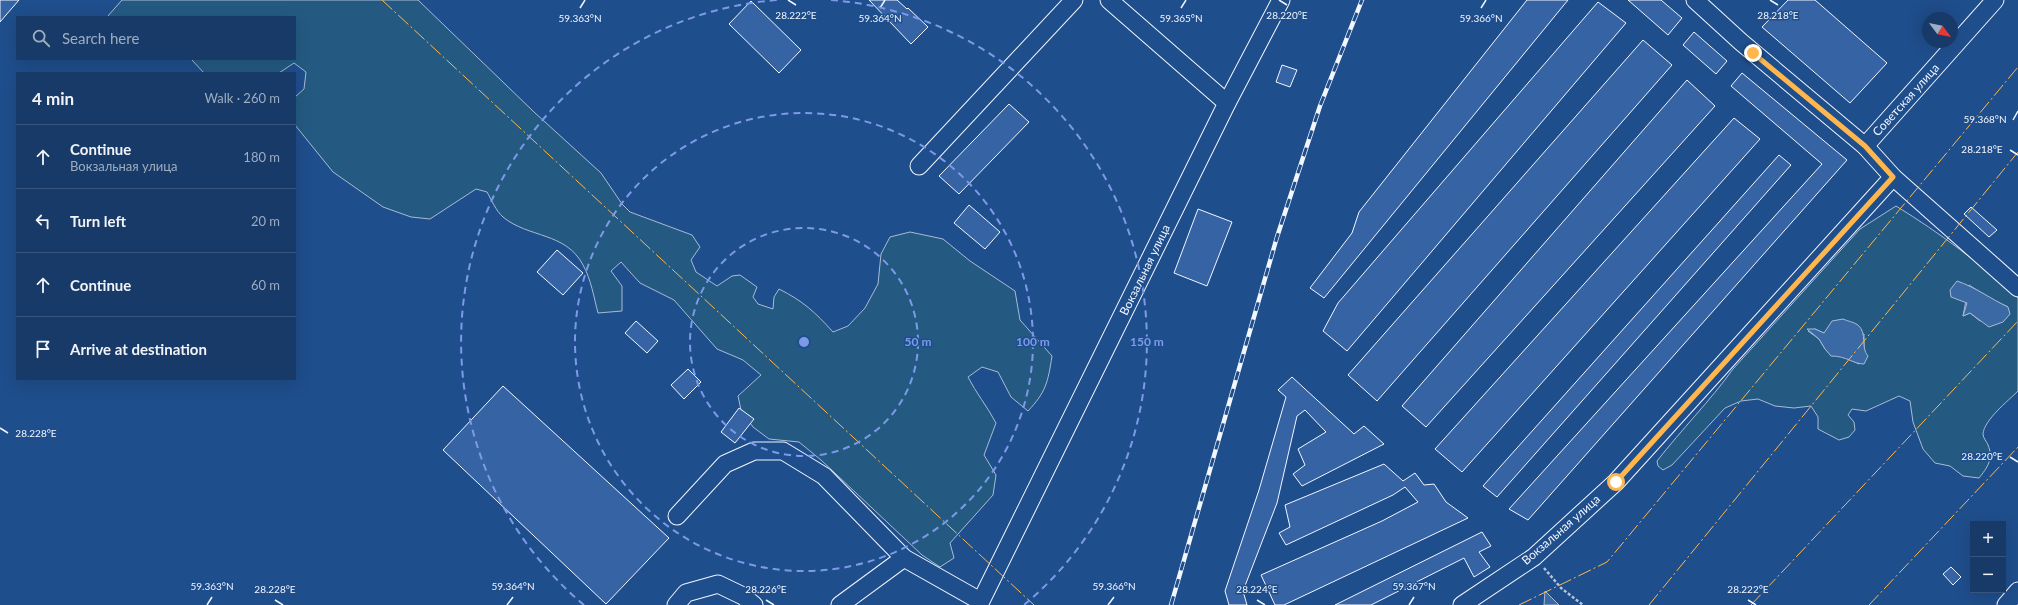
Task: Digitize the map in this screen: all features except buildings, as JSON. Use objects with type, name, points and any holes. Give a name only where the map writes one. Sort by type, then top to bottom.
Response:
[{"type":"street","points":[[919,166],[1074,0]]},
{"type":"street","points":[[1109,0],[1227,103]]},
{"type":"street","name":"Вокзальная улица","points":[[980,603],[1227,103],[1281,0]]},
{"type":"street","points":[[1695,0],[1741,42],[1865,146],[1893,177],[2018,288]]},
{"type":"street","name":"Советская улица","points":[[1865,146],[1995,0]]},
{"type":"street","name":"Вокзальная улица","points":[[1462,605],[1534,557],[1616,482],[1893,177]]},
{"type":"street","points":[[677,516],[725,464],[754,451],[783,451],[824,476],[904,558],[980,603]]},
{"type":"street","points":[[840,605],[904,558]]},
{"type":"street","points":[[676,605],[686,593],[718,584],[744,596],[754,605]]},
{"type":"street","points":[[2006,605],[2018,591]]},
{"type":"path","points":[[1534,557],[1561,588],[1583,605]]},
{"type":"shaded area","points":[[122,0],[418,0],[534,112],[601,173],[622,204],[630,212],[692,235],[700,247],[691,260],[696,272],[717,286],[732,276],[740,275],[757,287],[753,297],[758,304],[773,309],[774,297],[779,289],[795,298],[808,308],[833,332],[848,326],[865,308],[878,284],[881,254],[890,237],[910,232],[943,239],[970,261],[1015,291],[1020,320],[1052,356],[1045,386],[1039,398],[1028,411],[1011,397],[998,372],[982,367],[968,377],[996,423],[984,455],[996,475],[993,495],[950,543],[954,558],[940,567],[922,555],[821,460],[799,442],[769,439],[753,427],[741,410],[738,396],[761,375],[743,360],[717,349],[674,300],[640,283],[621,262],[611,271],[622,286],[622,311],[598,313],[588,276],[576,254],[557,241],[513,224],[500,214],[487,192],[476,189],[430,219],[411,217],[383,207],[333,172],[296,126],[296,96],[304,89],[306,72],[294,63],[280,72],[203,72],[192,60],[296,60],[296,16],[108,16]]},
{"type":"shaded area","points":[[1896,206],[1959,249],[2018,298],[2018,391],[1997,411],[1984,429],[1983,435],[1990,450],[1990,459],[1987,467],[1979,478],[1963,476],[1950,466],[1935,463],[1923,449],[1913,422],[1910,401],[1899,396],[1866,411],[1852,409],[1848,415],[1854,422],[1855,430],[1849,437],[1839,440],[1818,429],[1818,417],[1811,406],[1794,408],[1775,406],[1758,399],[1741,401],[1725,408],[1672,465],[1663,470],[1658,466],[1657,461],[1733,369],[1860,229]],"holes":[[[1969,285],[1991,299],[2008,307],[1980,321],[1970,313],[1963,316]],[[1815,329],[1824,333],[1864,334],[1864,351],[1859,364],[1843,356],[1831,355],[1819,339],[1808,331]]]},
{"type":"shaded area","points":[[1957,281],[1970,286],[2008,307],[2010,314],[2003,322],[1989,327],[1970,313],[1963,316],[1967,303],[1951,297],[1950,290]]},
{"type":"shaded area","points":[[1843,319],[1858,325],[1863,332],[1864,349],[1868,356],[1864,364],[1856,363],[1837,356],[1831,356],[1819,339],[1807,329],[1815,329],[1824,333],[1832,321]]},
{"type":"shaded area","points":[[1545,591],[1559,605],[1544,605]]},
{"type":"railway","points":[[1171,605],[1277,237],[1320,106],[1362,0]]},
{"type":"power","points":[[382,0],[1034,605]]},
{"type":"power","points":[[1519,605],[1607,562],[2018,67]]},
{"type":"power","points":[[1649,605],[2018,152]]},
{"type":"power","points":[[1751,605],[2018,321]]},
{"type":"power","points":[[1869,605],[2018,447]]},
{"type":"route","points":[[1616,482],[1893,177],[1865,146],[1753,53]]}]
